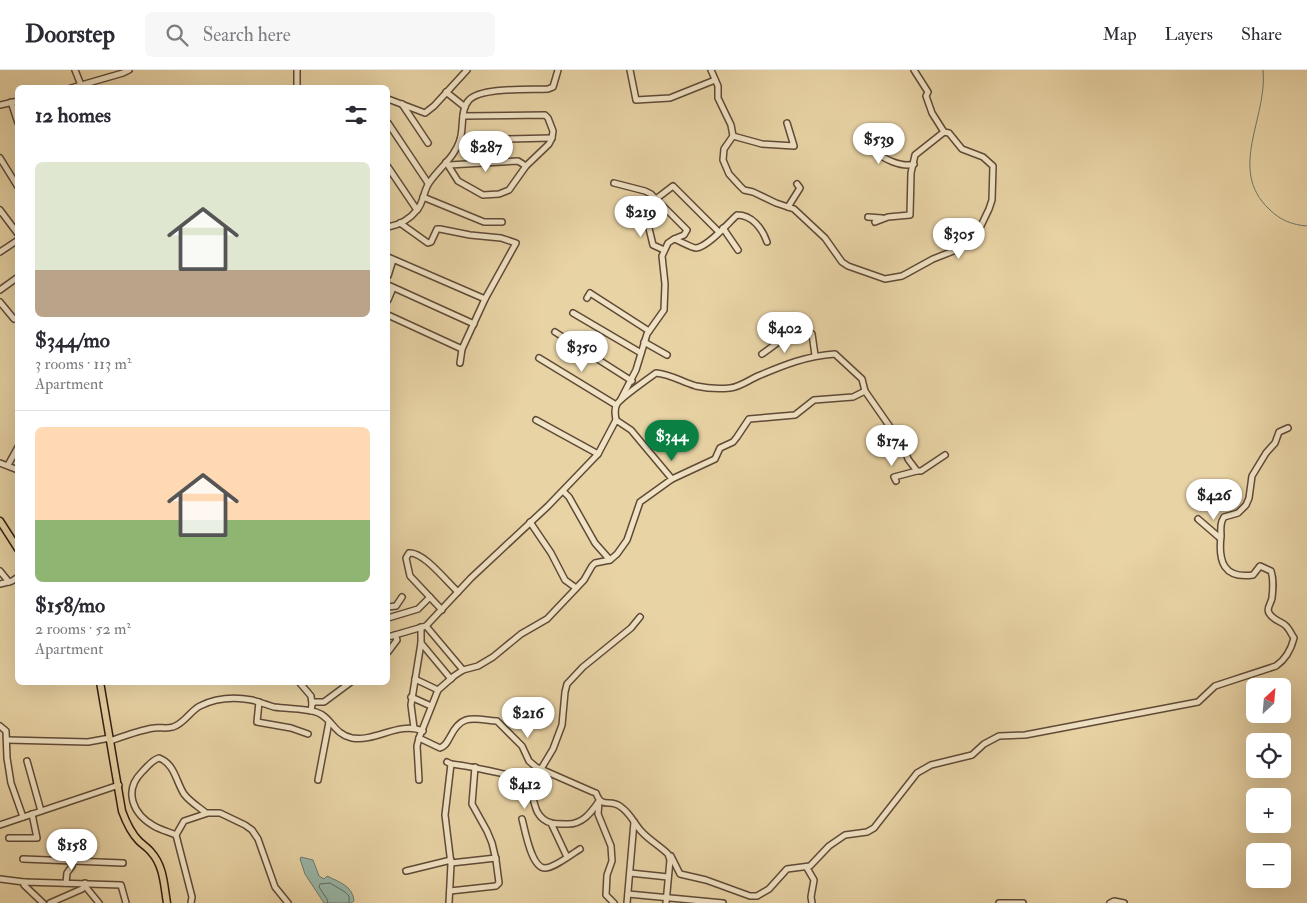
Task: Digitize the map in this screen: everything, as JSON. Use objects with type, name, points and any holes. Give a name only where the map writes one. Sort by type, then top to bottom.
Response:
[{"type":"main road","points":[[0,521],[15,545]]},
{"type":"main road","points":[[101,685],[119,784],[120,803],[125,820],[139,841],[152,852],[158,862],[163,876],[167,903]]},
{"type":"street","points":[[75,70],[81,85],[129,70]]},
{"type":"street","points":[[297,70],[297,85]]},
{"type":"street","points":[[390,100],[425,113],[467,70]]},
{"type":"street","points":[[390,226],[409,218],[417,210],[422,202],[428,183],[447,164],[456,150],[460,140],[465,107],[470,99],[484,92],[548,90],[553,87],[558,70]]},
{"type":"street","points":[[630,70],[636,100],[670,98],[715,80]]},
{"type":"street","points":[[711,70],[718,86],[718,98],[731,125],[733,136],[723,154],[724,167],[728,174],[744,190],[754,192],[794,209],[825,238],[842,262],[848,266],[879,278],[895,279],[933,259],[961,248],[977,234],[989,209],[993,195],[993,166],[983,157],[962,149],[949,133],[944,132],[932,113],[926,96],[928,92],[914,70]]},
{"type":"street","points":[[446,92],[465,107]]},
{"type":"street","points":[[0,105],[15,101]]},
{"type":"street","points":[[11,102],[15,114]]},
{"type":"street","points":[[402,104],[428,142]]},
{"type":"street","points":[[447,164],[458,181],[483,195],[499,194],[509,190],[526,166],[549,144],[552,138],[553,131],[545,115],[463,116]]},
{"type":"street","points":[[733,136],[762,144],[794,146],[787,123]]},
{"type":"street","points":[[390,126],[428,183]]},
{"type":"street","points":[[868,129],[873,148],[878,153],[895,163],[910,166],[914,164]]},
{"type":"street","points":[[868,217],[883,218],[910,215],[911,174],[915,155],[944,132]]},
{"type":"street","points":[[460,140],[552,138]]},
{"type":"street","points":[[0,158],[15,182]]},
{"type":"street","points":[[447,164],[518,161],[526,166]]},
{"type":"street","points":[[390,170],[417,210]]},
{"type":"street","points":[[614,183],[646,191],[687,230],[684,235],[668,243],[664,250],[662,256],[665,284],[664,310],[644,342],[632,381],[621,400]]},
{"type":"street","points":[[788,207],[800,188],[797,184]]},
{"type":"street","points":[[656,199],[673,186],[721,230],[738,250]]},
{"type":"street","points":[[423,197],[484,222],[502,222]]},
{"type":"street","points":[[0,210],[15,230]]},
{"type":"street","points":[[629,221],[628,210],[644,213],[652,245],[664,250]]},
{"type":"street","points":[[674,239],[684,242],[693,248],[698,248],[709,242],[737,215],[744,215],[760,228],[767,242]]},
{"type":"street","points":[[875,222],[883,218]]},
{"type":"street","points":[[400,223],[428,243],[431,242],[437,229],[516,242],[462,349],[460,363]]},
{"type":"street","points":[[0,252],[15,242]]},
{"type":"street","points":[[390,258],[486,299]]},
{"type":"street","points":[[390,270],[393,260]]},
{"type":"street","points":[[0,290],[15,279]]},
{"type":"street","points":[[390,286],[474,324]]},
{"type":"street","points":[[587,298],[590,293],[650,331]]},
{"type":"street","points":[[0,302],[14,319]]},
{"type":"street","points":[[573,313],[641,353]]},
{"type":"street","points":[[390,316],[462,349]]},
{"type":"street","points":[[762,354],[785,338],[803,330],[808,330],[812,334],[815,355]]},
{"type":"street","points":[[555,332],[632,381]]},
{"type":"street","points":[[644,342],[667,355]]},
{"type":"street","points":[[672,479],[631,430],[616,420],[614,414],[616,405],[621,400],[656,373],[662,373],[697,386],[730,388],[737,387],[747,380],[787,364],[815,355],[835,354],[862,379],[865,391],[904,447],[908,458],[917,470]]},
{"type":"street","points":[[539,358],[616,405]]},
{"type":"street","points":[[418,780],[417,746],[438,690],[463,670],[478,666],[493,657],[521,634],[547,619],[584,580],[592,566],[596,563],[610,560],[617,554],[627,540],[640,502],[672,479],[715,459],[720,448],[738,438],[749,419],[795,415],[814,400],[853,397],[865,391]]},
{"type":"street","points":[[536,420],[598,454]]},
{"type":"street","points":[[390,636],[423,627],[442,610],[598,454],[616,420]]},
{"type":"street","points":[[599,801],[620,806],[641,832],[668,854],[674,861],[680,874],[706,880],[750,896],[757,896],[769,889],[787,869],[806,868],[829,846],[845,835],[867,832],[874,828],[917,773],[931,766],[972,755],[984,744],[999,736],[1025,735],[1198,702],[1215,686],[1276,666],[1284,660],[1292,648],[1294,638],[1286,625],[1276,621],[1269,613],[1268,607],[1272,598],[1274,579],[1271,571],[1260,566],[1253,575],[1231,573],[1225,568],[1220,557],[1220,538],[1224,517],[1238,513],[1246,505],[1249,498],[1252,476],[1266,453],[1275,443],[1279,432],[1288,428]]},
{"type":"street","points":[[8,465],[15,452]]},
{"type":"street","points":[[896,481],[894,477],[917,470],[921,471],[945,455]]},
{"type":"street","points":[[0,463],[15,468]]},
{"type":"street","points":[[563,491],[595,543],[610,560]]},
{"type":"street","points":[[1198,519],[1220,538]]},
{"type":"street","points":[[530,522],[551,552],[565,580],[576,588]]},
{"type":"street","points":[[442,610],[410,576],[406,558],[409,553],[415,552],[423,557],[458,592]]},
{"type":"street","points":[[0,571],[9,582]]},
{"type":"street","points":[[0,584],[15,579]]},
{"type":"street","points":[[390,607],[396,606],[402,597]]},
{"type":"street","points":[[390,617],[418,609],[430,597]]},
{"type":"street","points":[[541,769],[553,749],[562,725],[567,684],[583,667],[630,628],[640,617]]},
{"type":"street","points":[[423,627],[463,670]]},
{"type":"street","points":[[414,728],[411,697],[416,679],[423,627]]},
{"type":"street","points":[[390,649],[397,640],[395,635]]},
{"type":"street","points":[[421,642],[451,679]]},
{"type":"street","points":[[416,679],[438,690]]},
{"type":"street","points":[[302,685],[311,696],[311,711]]},
{"type":"street","points":[[312,704],[314,702],[324,702],[346,685]]},
{"type":"street","points":[[411,697],[431,706]]},
{"type":"street","points":[[7,740],[88,742],[110,740],[153,728],[171,728],[176,726],[199,706],[234,698],[316,712],[327,719],[342,735],[354,738],[372,738],[383,733],[414,728],[423,731]]},
{"type":"street","points":[[259,702],[257,722],[291,728],[308,734]]},
{"type":"street","points":[[419,738],[440,748],[446,744],[460,721],[474,719],[497,721],[522,746],[529,761],[541,769],[596,794],[599,801],[598,814],[610,846],[612,861],[607,875],[606,896],[614,903]]},
{"type":"street","points":[[318,780],[329,722]]},
{"type":"street","points":[[0,726],[6,731],[7,758],[11,783],[23,817]]},
{"type":"street","points":[[176,835],[153,825],[135,808],[131,792],[132,786],[155,759],[160,758],[168,764],[176,774],[184,794],[206,814]]},
{"type":"street","points":[[27,761],[41,811]]},
{"type":"street","points":[[449,903],[451,862],[444,815],[449,763],[475,767],[505,775],[524,777],[529,783],[536,810],[541,817],[550,823],[567,857]]},
{"type":"street","points":[[450,891],[498,884],[496,858],[487,831],[472,804],[475,767]]},
{"type":"street","points":[[0,825],[119,784]]},
{"type":"street","points":[[550,823],[572,824],[579,822],[592,811],[599,801]]},
{"type":"street","points":[[191,903],[192,897],[176,835],[184,822],[206,814],[220,813],[252,830],[258,839],[275,887],[288,903]]},
{"type":"street","points":[[9,838],[37,838],[32,814]]},
{"type":"street","points":[[522,819],[534,858],[539,866],[544,868],[552,866],[580,849]]},
{"type":"street","points":[[627,903],[634,822]]},
{"type":"street","points":[[666,900],[670,860],[668,854]]},
{"type":"street","points":[[406,871],[451,862],[496,858]]},
{"type":"street","points":[[22,859],[123,863]]},
{"type":"street","points":[[66,883],[66,873],[72,866],[71,861]]},
{"type":"street","points":[[806,868],[814,880],[811,897],[812,903]]},
{"type":"street","points":[[630,874],[668,877]]},
{"type":"street","points":[[0,879],[2,881],[121,885],[126,903]]},
{"type":"street","points":[[24,882],[24,885],[44,903]]},
{"type":"street","points":[[50,903],[85,885]]},
{"type":"street","points":[[85,885],[99,903]]},
{"type":"street","points":[[628,894],[666,900],[723,903]]},
{"type":"street","points":[[999,903],[1023,903]]},
{"type":"street","points":[[1110,903],[1124,903]]},
{"type":"water","points":[[301,857],[313,860],[319,876],[324,879],[327,876],[345,885],[351,892],[354,901],[351,903],[324,903],[305,874]]},
{"type":"waterway","points":[[1263,70],[1263,88],[1252,142],[1251,177],[1257,194],[1273,213],[1286,221],[1307,226]]}]
